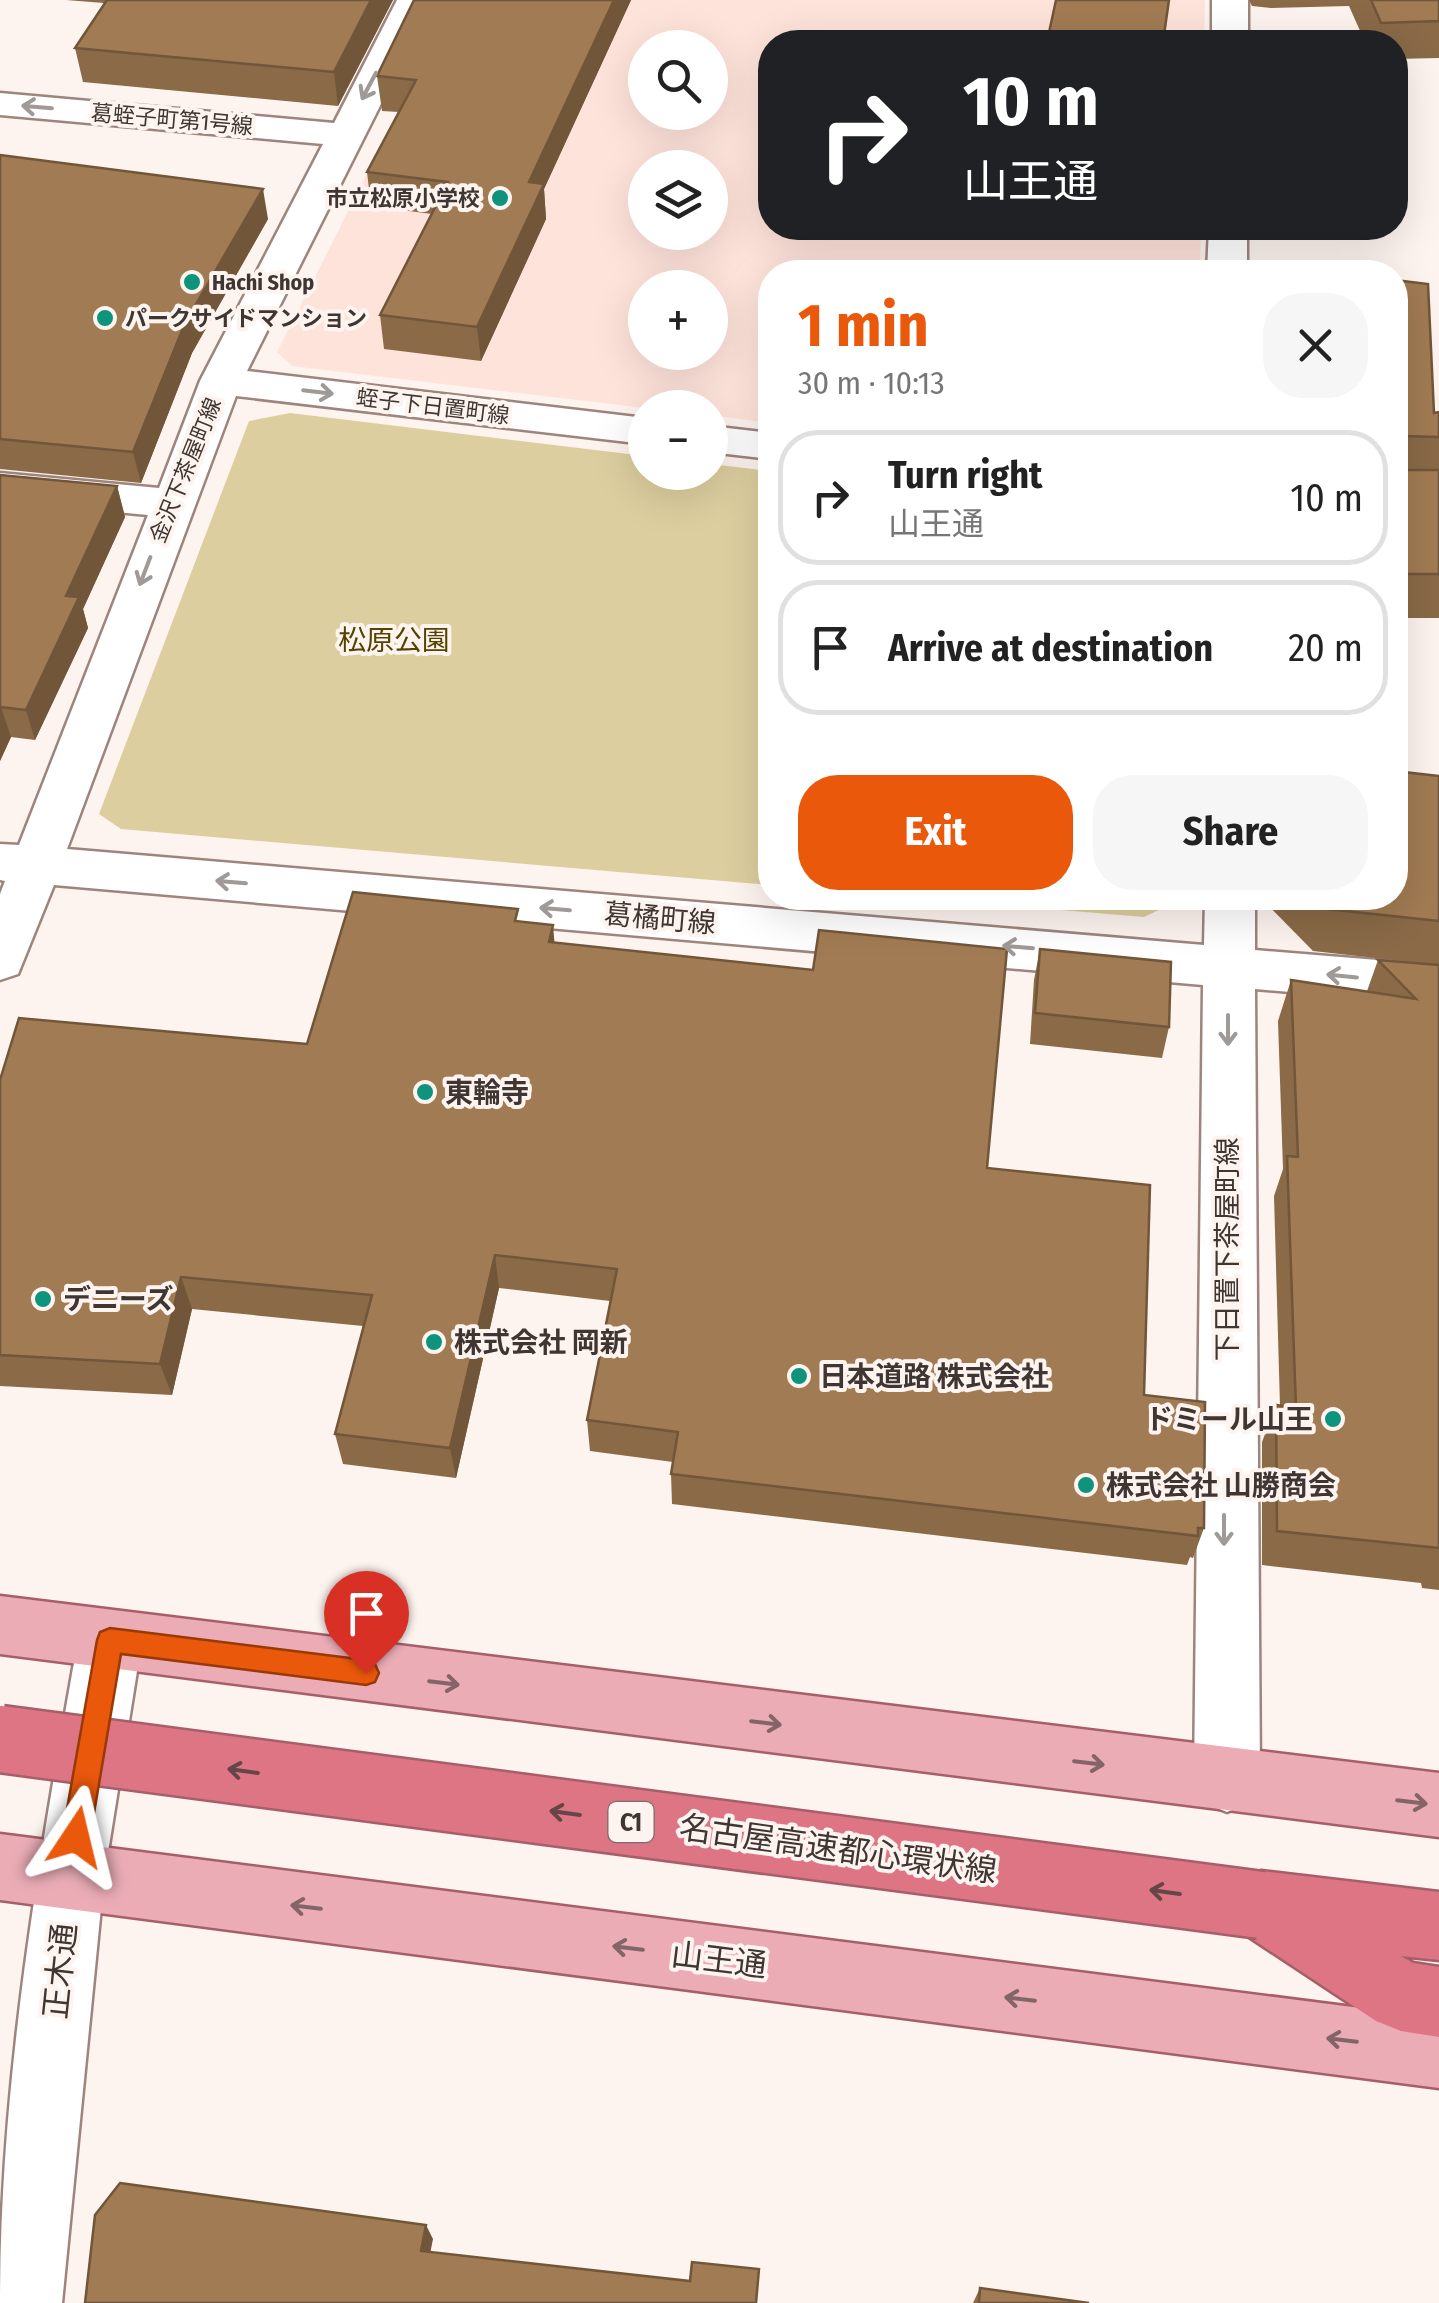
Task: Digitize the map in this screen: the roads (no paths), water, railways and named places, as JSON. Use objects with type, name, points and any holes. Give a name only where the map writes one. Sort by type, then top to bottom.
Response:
[{"type":"highway","name":"名古屋高速都心環状線","points":[[0,1739],[1439,1926]]},
{"type":"highway","points":[[1261,1905],[1400,1996],[1439,2002]]},
{"type":"main road","points":[[0,1626],[1439,1805]]},
{"type":"main road","name":"山王通","points":[[0,1868],[1439,2053]]},
{"type":"street","name":"金沢下茶屋町線","points":[[0,960],[17,864],[221,381],[415,0]]},
{"type":"street","points":[[1230,0],[1230,30]]},
{"type":"street","name":"葛蛭子町第1号線","points":[[0,104],[344,135]]},
{"type":"street","name":"蛭子下日置町線","points":[[221,381],[628,429]]},
{"type":"street","points":[[728,440],[758,444]]},
{"type":"street","points":[[0,487],[171,503]]},
{"type":"street","name":"葛橘町線","points":[[17,864],[1439,985]]},
{"type":"street","name":"下日置下茶屋町線","points":[[1228,1780],[1224,1615],[1230,910]]},
{"type":"street","name":"正木通","points":[[26,2303],[70,1876],[110,1640]]},
{"type":"place","name":"市立松原小学校","points":[[500,198]]},
{"type":"place","name":"Hachi Shop","points":[[192,282]]},
{"type":"place","name":"パークサイドマンション","points":[[105,318]]},
{"type":"place","name":"東輪寺","points":[[425,1092]]},
{"type":"place","name":"デニーズ","points":[[43,1299]]},
{"type":"place","name":"株式会社 岡新","points":[[434,1342]]},
{"type":"place","name":"日本道路 株式会社","points":[[799,1376]]},
{"type":"place","name":"ドミール山王","points":[[1333,1419]]},
{"type":"place","name":"株式会社 山勝商会","points":[[1086,1485]]},
{"type":"park label","name":"松原公園","points":[[394,640]]}]
